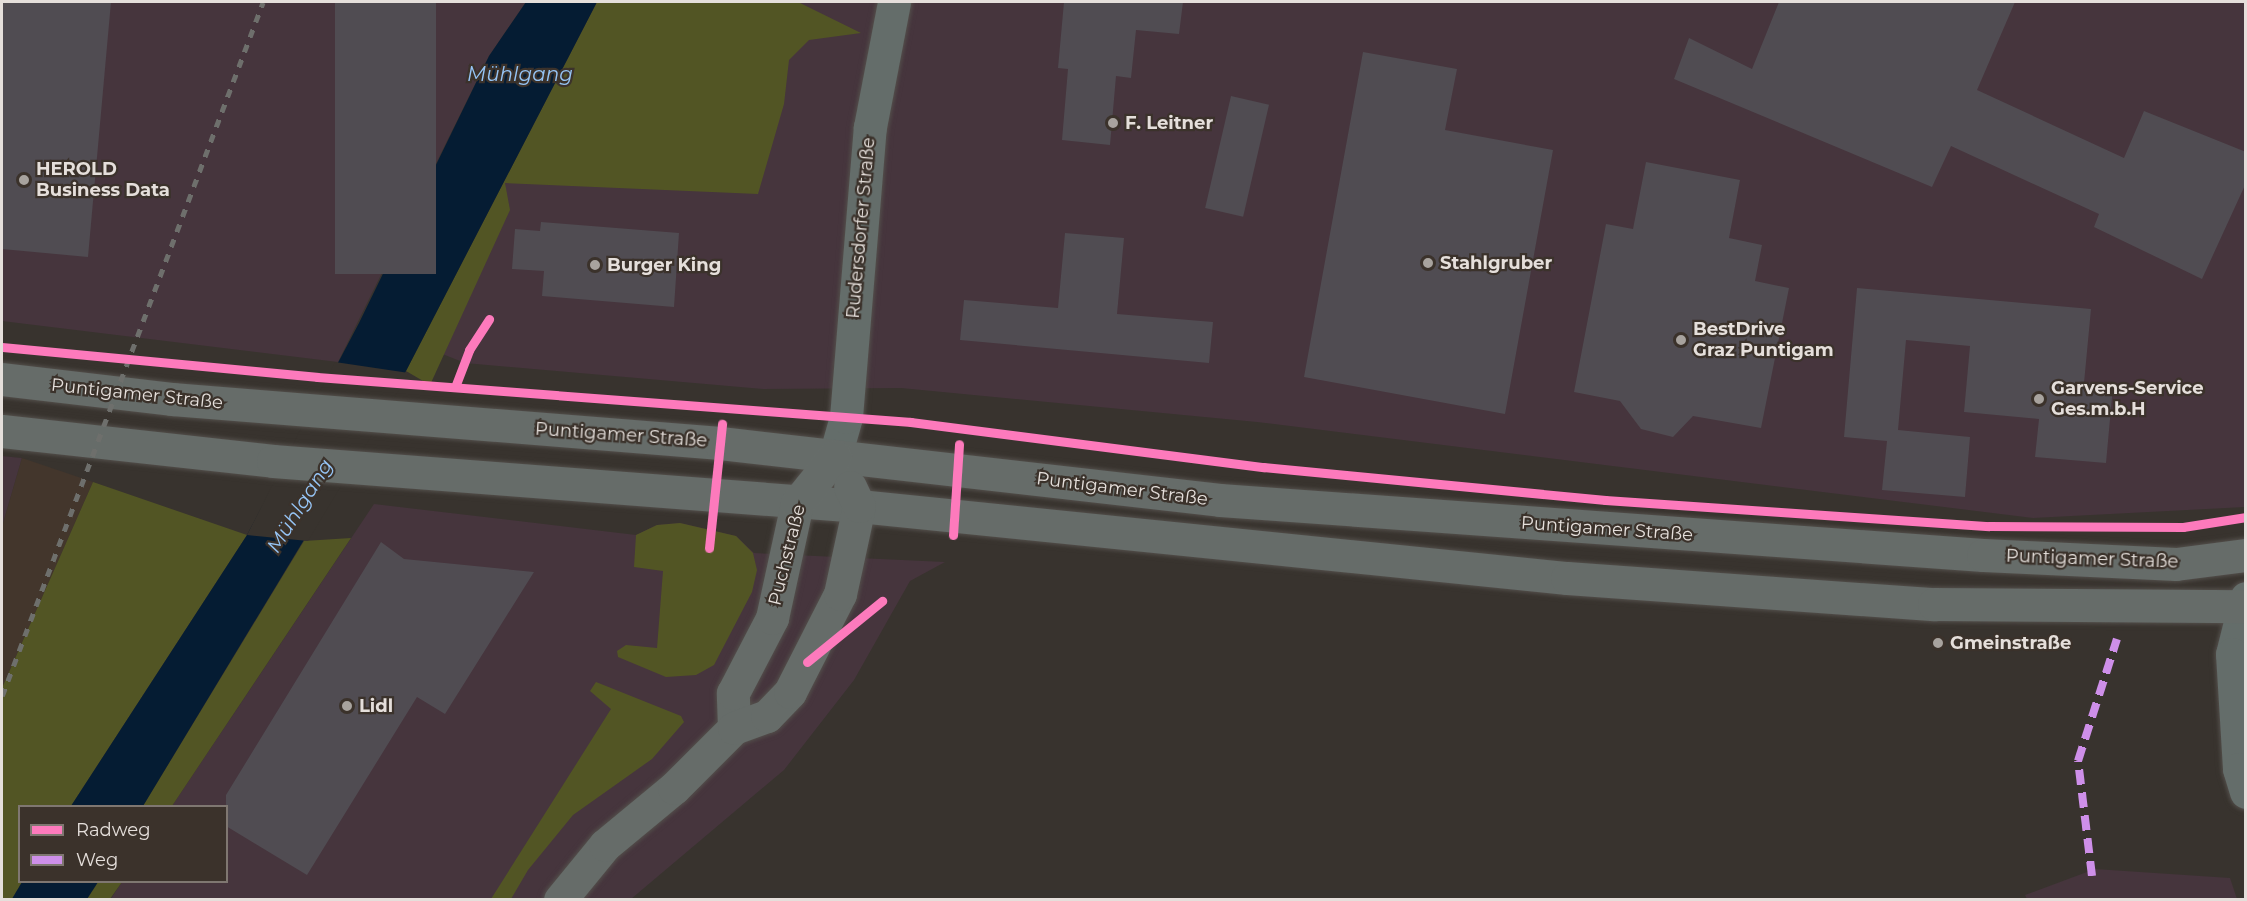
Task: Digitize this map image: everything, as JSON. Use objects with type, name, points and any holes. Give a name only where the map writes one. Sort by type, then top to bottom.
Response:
[{"type":"main road","name":"Puntigamer Straße","points":[[2,379],[172,399],[300,408],[836,456],[1220,500],[1570,528],[2164,563],[2246,555]]},
{"type":"main road","points":[[2,431],[273,461],[796,503],[859,506],[1567,578],[1934,604],[2244,603]]},
{"type":"main road","name":"Puchstraße","points":[[734,728],[733,693],[772,618],[796,503],[836,456]]},
{"type":"main road","points":[[560,900],[605,844],[674,788],[734,728],[767,716],[790,692],[835,610],[859,506],[836,456]]},
{"type":"street","name":"Rudersdorfer Straße","points":[[836,456],[846,417],[870,127],[894,2]]},
{"type":"street","points":[[2244,603],[2232,654],[2240,769],[2246,792]]},
{"type":"shaded area","points":[[2,2],[526,2],[489,56],[338,362],[2,321]]},
{"type":"shaded area","points":[[597,2],[2245,2],[2245,507],[2033,518],[1257,422],[901,388],[763,389],[465,363],[420,345]]},
{"type":"shaded area","points":[[2,456],[22,458],[2,527]]},
{"type":"shaded area","points":[[22,458],[93,482],[2,688],[2,527]]},
{"type":"shaded area","points":[[374,504],[636,535],[657,525],[680,523],[736,536],[754,553],[945,562],[910,581],[854,680],[784,770],[631,899],[110,900],[121,883],[228,883],[228,805],[173,805]]},
{"type":"shaded area","points":[[2095,869],[2230,878],[2237,899],[2027,899],[2025,895]]},
{"type":"green space","points":[[597,2],[798,2],[861,33],[809,40],[789,60],[784,104],[758,194],[505,183],[510,210],[430,385],[406,371]]},
{"type":"green space","points":[[93,482],[247,535],[72,805],[18,805],[18,883],[21,883],[12,899],[2,900],[2,688]]},
{"type":"green space","points":[[680,523],[736,536],[753,553],[757,570],[752,592],[714,665],[696,675],[666,677],[618,657],[617,651],[626,645],[657,648],[663,571],[634,567],[636,535],[657,525]]},
{"type":"green space","points":[[351,538],[173,805],[144,805],[304,541]]},
{"type":"green space","points":[[596,682],[681,716],[684,722],[652,759],[573,815],[528,870],[511,899],[491,899],[611,709],[590,691]]},
{"type":"green space","points":[[97,883],[121,883],[110,899],[87,899]]},
{"type":"water","name":"Mühlgang","points":[[526,2],[597,2],[406,371],[144,805],[72,805],[247,535],[359,323],[489,56]]},
{"type":"water","points":[[21,883],[97,883],[87,899],[12,899]]},
{"type":"pier","points":[[335,362],[409,373],[308,541],[247,535]]},
{"type":"building","points":[[2,2],[111,2],[88,257],[2,249]]},
{"type":"building","points":[[335,2],[436,2],[436,274],[335,274]]},
{"type":"building","points":[[1064,2],[1183,2],[1179,34],[1136,30],[1131,78],[1116,76],[1110,145],[1062,140],[1068,69],[1058,68]]},
{"type":"building","points":[[1779,2],[2015,2],[1977,90],[2124,158],[2144,111],[2246,152],[2246,183],[2202,279],[2094,227],[2099,214],[1951,146],[1932,187],[1674,79],[1689,38],[1752,69]]},
{"type":"building","name":"Stahlgruber","points":[[1363,52],[1457,69],[1445,130],[1553,150],[1505,414],[1304,377]]},
{"type":"building","points":[[1231,96],[1269,105],[1243,217],[1205,208]]},
{"type":"building","name":"BestDrive Graz Puntigam","points":[[1646,162],[1740,180],[1729,238],[1762,245],[1755,281],[1789,288],[1761,428],[1693,416],[1673,437],[1641,429],[1620,401],[1574,392],[1606,224],[1633,229]]},
{"type":"building","name":"Burger King","points":[[541,222],[679,233],[674,307],[542,296],[544,271],[512,269],[515,229],[540,231]]},
{"type":"building","points":[[1065,233],[1124,238],[1117,314],[1213,322],[1209,363],[960,340],[964,300],[1058,308]]},
{"type":"building","name":"Garvens-Service Ges.m.b.H","points":[[1857,288],[2091,309],[2084,383],[2113,386],[2106,463],[2035,457],[2039,419],[1964,412],[1970,346],[1906,340],[1898,430],[1970,437],[1965,497],[1882,490],[1887,441],[1844,437]]},
{"type":"building","name":"Lidl","points":[[381,542],[404,559],[534,572],[445,714],[417,697],[307,875],[228,827],[226,795]]},
{"type":"railway","points":[[2,696],[263,2]]},
{"type":"marked path","points":[[2092,876],[2078,761],[2117,639]]},
{"type":"cycle path","points":[[455,387],[469,350],[489,319]]},
{"type":"cycle path","points":[[2,347],[317,377],[911,422],[1263,467],[1605,500],[1989,526],[2183,527],[2246,517]]},
{"type":"cycle path","points":[[709,548],[722,424]]},
{"type":"cycle path","points":[[953,535],[959,444]]},
{"type":"cycle path","points":[[807,662],[882,601]]},
{"type":"place","name":"F. Leitner","points":[[1113,123]]},
{"type":"place","name":"HEROLD Business Data","points":[[24,180]]},
{"type":"place","name":"Stahlgruber","points":[[1428,263]]},
{"type":"place","name":"Burger King","points":[[595,265]]},
{"type":"place","name":"BestDrive Graz Puntigam","points":[[1681,340]]},
{"type":"place","name":"Garvens-Service Ges.m.b.H","points":[[2039,399]]},
{"type":"place","name":"Gmeinstraße","points":[[1938,643]]},
{"type":"place","name":"Lidl","points":[[347,706]]}]
